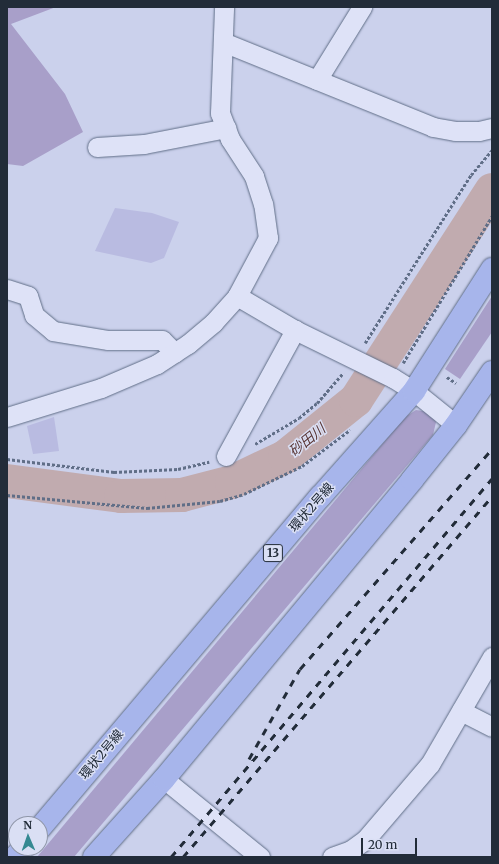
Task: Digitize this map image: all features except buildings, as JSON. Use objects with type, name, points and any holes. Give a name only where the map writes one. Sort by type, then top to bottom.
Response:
[{"type":"main road","name":"環状2号線","points":[[48,819],[320,497],[414,391],[492,269]]},
{"type":"main road","points":[[94,857],[164,779],[456,425],[492,372]]},
{"type":"street","points":[[7,417],[101,388],[157,364],[175,352],[213,323],[237,296],[268,238],[263,204],[254,176],[230,139],[220,113],[224,7]]},
{"type":"street","points":[[317,80],[362,7]]},
{"type":"street","points":[[223,42],[433,127],[455,131],[479,131],[492,128]]},
{"type":"street","points":[[97,147],[144,144],[226,128]]},
{"type":"street","points":[[7,289],[28,296],[34,315],[52,331],[108,340],[162,340],[175,352]]},
{"type":"street","points":[[237,296],[295,330],[414,391],[456,425]]},
{"type":"street","points":[[226,456],[295,330]]},
{"type":"street","points":[[332,857],[351,850],[365,840],[430,764],[492,657]]},
{"type":"street","points":[[461,711],[492,727]]},
{"type":"street","points":[[164,779],[260,857]]},
{"type":"path","points":[[403,364],[492,216]]},
{"type":"path","points":[[443,375],[456,383]]},
{"type":"path","points":[[7,495],[147,508],[220,501],[244,494],[302,466],[350,430]]},
{"type":"shaded area","points":[[7,7],[56,7],[11,24],[65,94],[83,132],[23,166],[7,164]]},
{"type":"shaded area","points":[[115,208],[152,213],[179,222],[164,258],[151,263],[95,251]]},
{"type":"shaded area","points":[[492,296],[492,332],[460,379],[445,369]]},
{"type":"shaded area","points":[[416,410],[429,412],[436,422],[433,435],[74,857],[37,857],[48,856],[48,844],[405,417]]},
{"type":"shaded area","points":[[54,417],[59,451],[33,454],[27,426]]},
{"type":"waterway","name":"砂田川","points":[[7,481],[121,496],[182,495],[232,482],[285,457],[356,400],[492,190]]},
{"type":"railway","points":[[249,759],[300,669],[492,449]]},
{"type":"railway","points":[[171,857],[492,479]]},
{"type":"railway","points":[[183,857],[492,496]]}]
